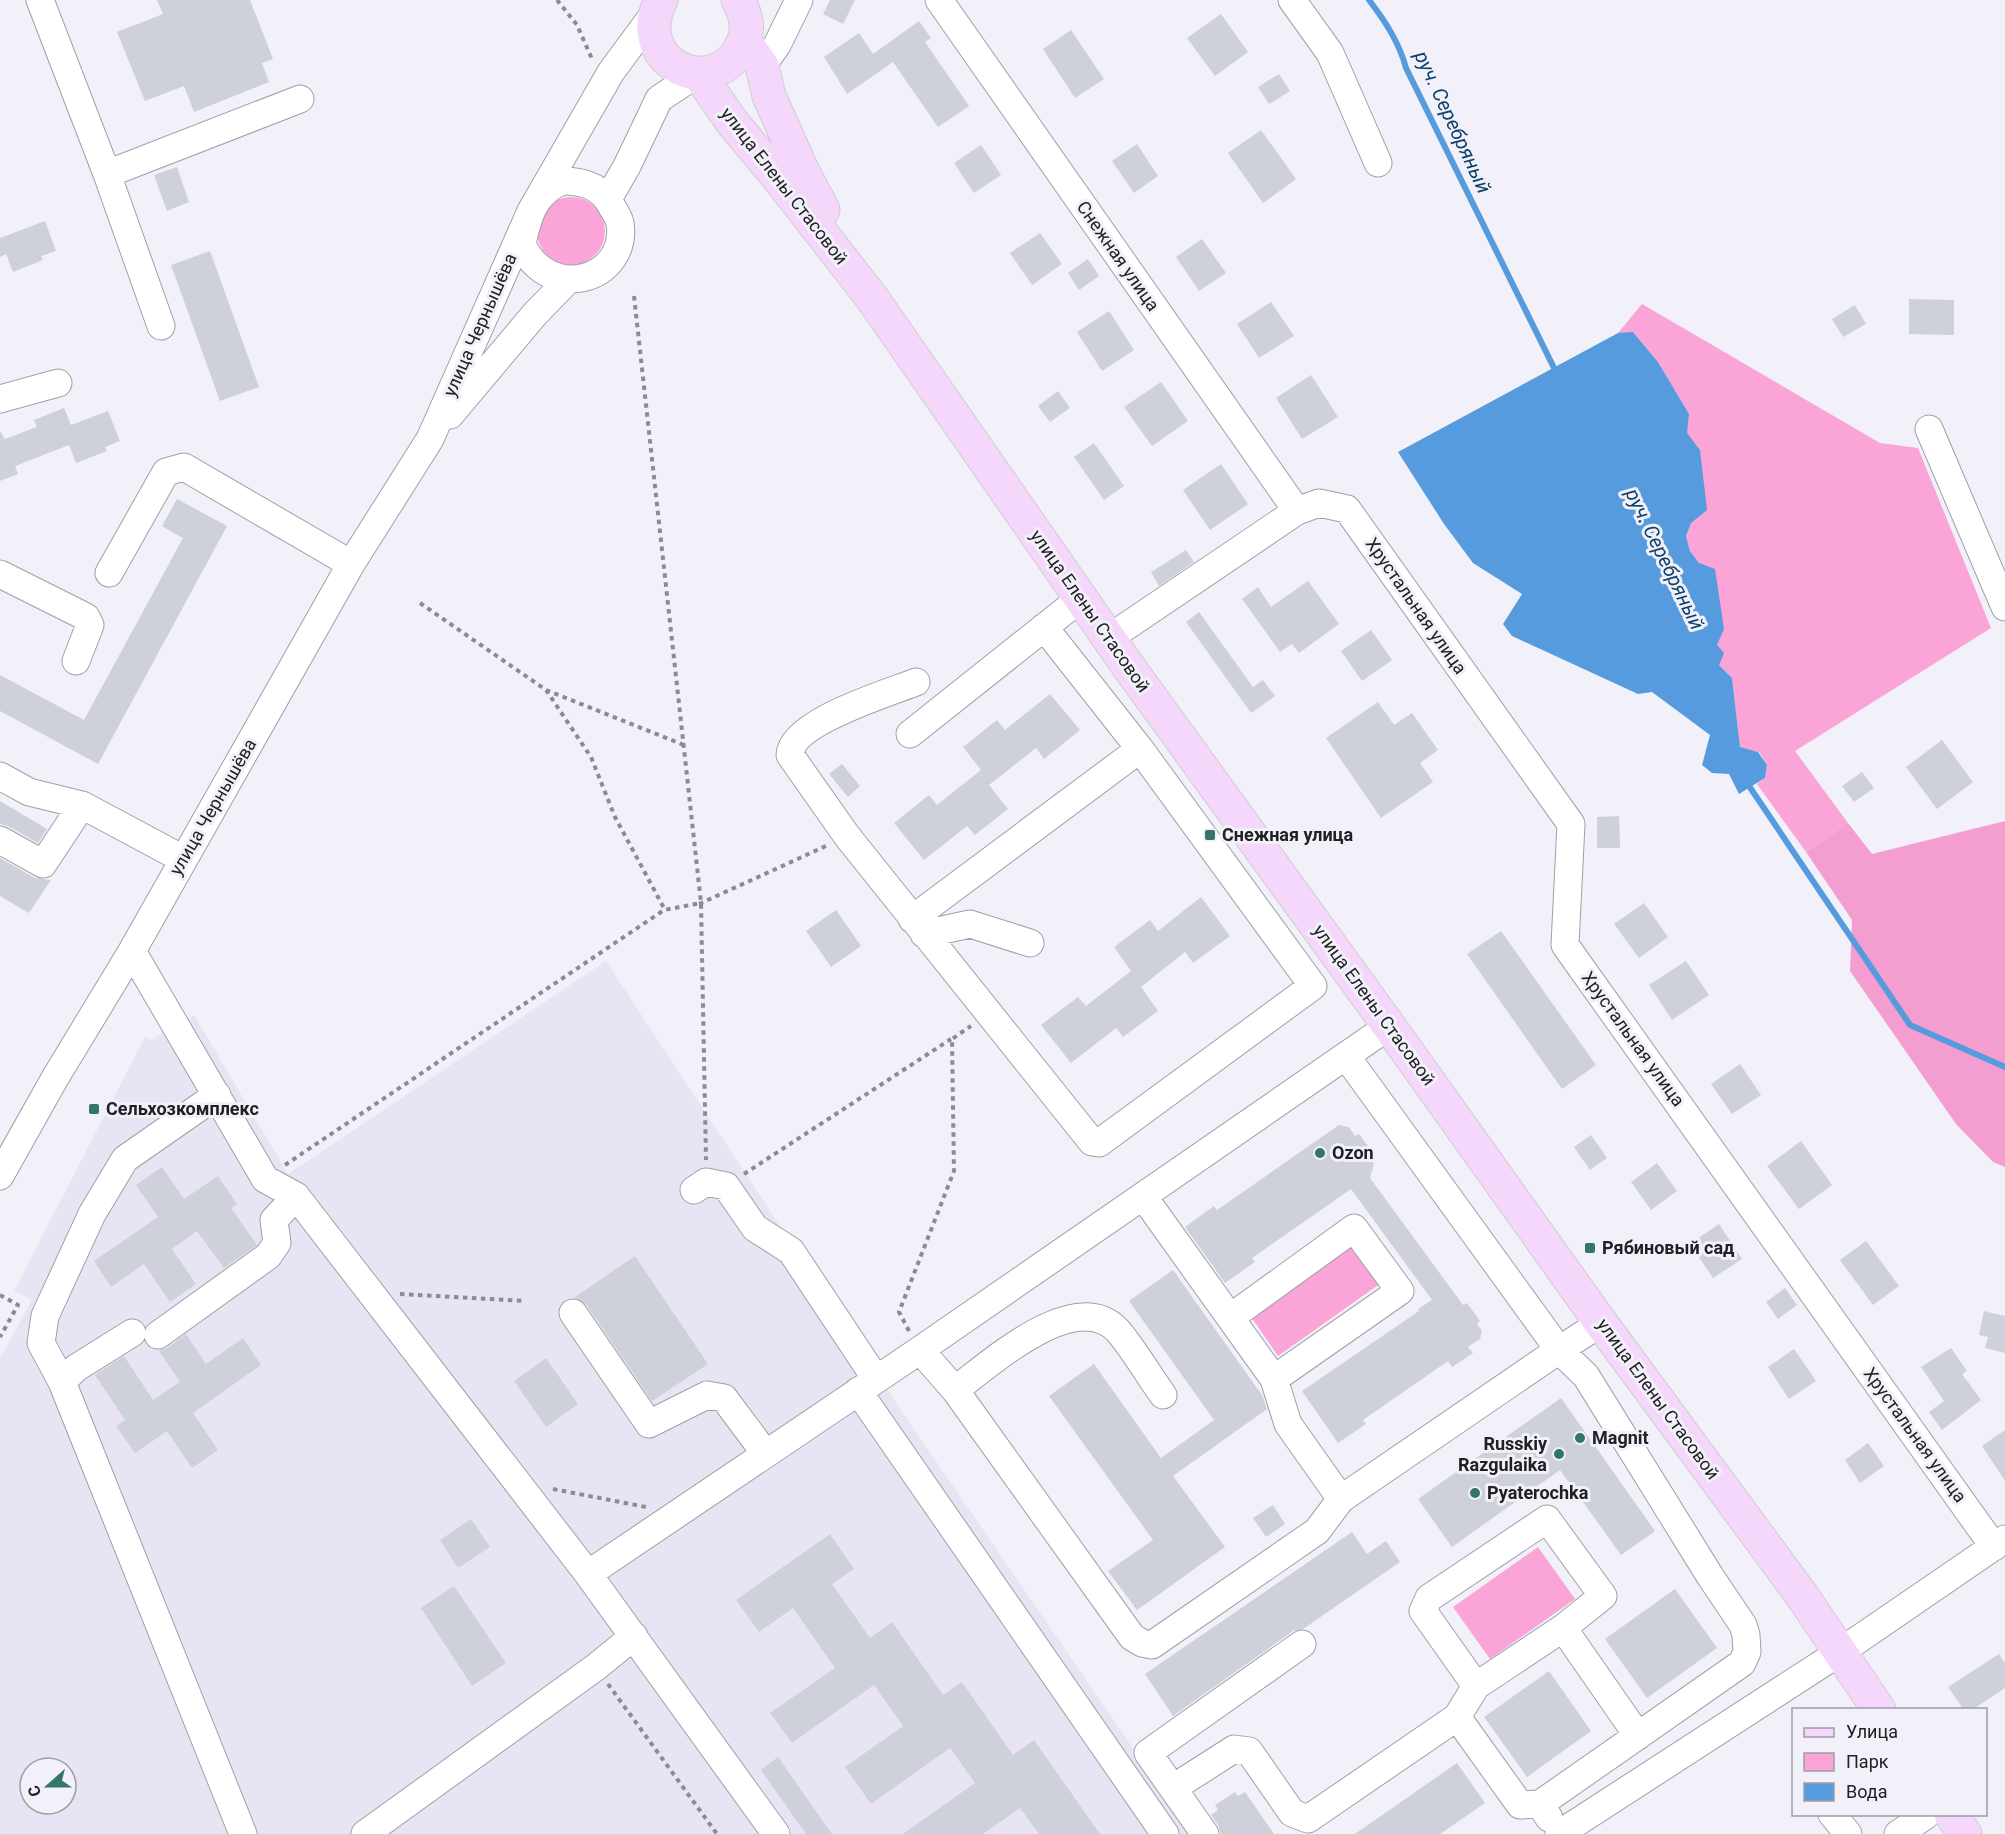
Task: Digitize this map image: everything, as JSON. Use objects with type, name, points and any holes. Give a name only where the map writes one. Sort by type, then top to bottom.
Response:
[{"type":"main road","name":"улица Елены Стасовой","points":[[738,0],[744,11],[753,53],[801,170],[872,298]]},
{"type":"main road","points":[[655,4],[653,26],[655,40],[661,53],[671,63],[684,70],[698,73],[713,71],[727,65],[738,54],[753,53]]},
{"type":"main road","name":"улица Елены Стасовой","points":[[698,73],[732,122],[872,298],[1109,638],[1690,1443],[1878,1708]]},
{"type":"main road","points":[[1939,1816],[1965,1834]]},
{"type":"street","points":[[40,0],[107,174],[161,326]]},
{"type":"street","points":[[753,53],[777,45],[799,0]]},
{"type":"street","name":"Снежная улица","points":[[939,0],[1297,511]]},
{"type":"street","points":[[1292,0],[1330,53],[1378,163]]},
{"type":"street","name":"улица Чернышёва","points":[[430,439],[531,211],[611,72],[655,4]]},
{"type":"street","points":[[569,279],[591,276],[605,267],[615,254],[620,238],[620,222],[608,199],[659,99],[698,73]]},
{"type":"street","points":[[107,174],[300,99]]},
{"type":"street","name":"улица Чернышёва","points":[[569,279],[560,279],[546,274],[526,252],[522,244],[531,211],[539,198],[552,185],[562,181],[577,181],[592,185],[608,199]]},
{"type":"street","name":"улица Чернышёва","points":[[0,1176],[55,1078],[132,951],[351,564],[430,439],[535,314],[569,279]]},
{"type":"street","points":[[0,399],[58,383]]},
{"type":"street","points":[[1929,429],[2005,607]]},
{"type":"street","points":[[109,573],[166,472],[184,467],[351,564]]},
{"type":"street","name":"Хрустальная улица","points":[[1297,511],[1319,503],[1347,509],[1571,824],[1565,945],[1999,1543]]},
{"type":"street","points":[[1109,638],[1297,511]]},
{"type":"street","points":[[0,574],[86,617],[90,625],[76,661]]},
{"type":"street","points":[[910,734],[1081,598]]},
{"type":"street","points":[[916,682],[826,717],[806,730],[790,747],[790,755],[847,836],[918,926],[1092,1142],[1099,1143],[1313,986],[1140,749],[1044,627]]},
{"type":"street","points":[[918,926],[1140,749]]},
{"type":"street","points":[[0,768],[29,792]]},
{"type":"street","points":[[0,776],[29,792],[82,805],[183,859]]},
{"type":"street","points":[[0,840],[43,864],[82,805]]},
{"type":"street","points":[[918,926],[970,924],[1030,943]]},
{"type":"street","points":[[132,951],[266,1179],[296,1196],[588,1574],[776,1834]]},
{"type":"street","points":[[588,1574],[920,1350],[1389,1026]]},
{"type":"street","points":[[1346,1056],[1559,1350],[1586,1376],[1743,1626],[1746,1635],[1747,1652],[1742,1663],[1540,1804],[1520,1805],[1457,1717]]},
{"type":"street","points":[[217,1095],[125,1159],[92,1214],[45,1316],[41,1343],[62,1382],[243,1834]]},
{"type":"street","points":[[708,1186],[755,1228],[791,1251],[867,1385],[1165,1834]]},
{"type":"street","points":[[62,1382],[76,1368],[145,1334],[268,1256],[277,1243],[274,1220],[296,1196]]},
{"type":"street","points":[[1143,1196],[1274,1379],[1288,1424],[1341,1499]]},
{"type":"street","points":[[1230,1317],[1353,1228],[1400,1291],[1274,1379]]},
{"type":"street","points":[[573,1313],[649,1424],[707,1395],[724,1398],[765,1453]]},
{"type":"street","points":[[955,1390],[1032,1334],[1056,1322],[1084,1316],[1104,1320],[1118,1330],[1163,1395]]},
{"type":"street","points":[[920,1350],[955,1390],[1132,1637],[1142,1643],[1152,1645],[1317,1531],[1341,1499],[1602,1323]]},
{"type":"street","points":[[1173,1788],[1234,1749],[1249,1751],[1292,1813],[1308,1819],[1457,1717],[1476,1686],[1563,1628],[1603,1596],[1547,1519],[1429,1598],[1423,1611],[1476,1686]]},
{"type":"street","points":[[1540,1804],[1564,1833],[1840,1652],[1999,1543]]},
{"type":"street","points":[[1563,1628],[1638,1736]]},
{"type":"street","points":[[365,1834],[596,1667],[634,1636]]},
{"type":"street","points":[[1205,1834],[1148,1753],[1302,1644]]},
{"type":"street","points":[[1833,1816],[1848,1834]]},
{"type":"street","points":[[1898,1834],[1936,1816]]},
{"type":"path","points":[[557,0],[578,25],[594,63]]},
{"type":"path","points":[[634,296],[701,903],[708,1186],[952,1039],[989,1013]]},
{"type":"path","points":[[420,603],[546,690],[684,746]]},
{"type":"path","points":[[546,690],[591,757],[615,817],[664,910]]},
{"type":"path","points":[[266,1179],[664,910],[701,903],[847,836]]},
{"type":"path","points":[[920,1350],[899,1312],[954,1172],[952,1039]]},
{"type":"path","points":[[369,1292],[524,1301]]},
{"type":"path","points":[[0,1295],[18,1305],[0,1337]]},
{"type":"path","points":[[519,1483],[676,1513]]},
{"type":"path","points":[[596,1667],[717,1834]]},
{"type":"shaded area","points":[[2005,821],[2005,1167],[1993,1162],[1956,1124],[1850,971],[1852,920],[1806,852],[1848,823],[1872,854]]},
{"type":"shaded area","points":[[606,961],[896,1403],[1192,1834],[0,1834],[0,1358],[32,1300],[14,1291],[145,1037],[151,1040],[194,1015],[288,1174]]},
{"type":"green space","points":[[571,197],[584,200],[595,207],[602,218],[605,231],[602,244],[595,255],[584,262],[571,265],[558,262],[547,255],[540,244],[537,231],[540,218],[547,207],[558,200]]},
{"type":"green space","points":[[1642,304],[1880,443],[1918,448],[1991,628],[1795,751],[1848,823],[1806,852],[1757,784],[1765,778],[1767,765],[1759,752],[1740,748],[1732,678],[1719,665],[1717,645],[1699,563],[1690,551],[1686,536],[1691,523],[1700,450],[1686,433],[1689,414],[1658,362],[1634,333],[1618,333]]},
{"type":"green space","points":[[1354,1245],[1381,1283],[1278,1356],[1252,1318]]},
{"type":"green space","points":[[1538,1547],[1575,1599],[1490,1659],[1453,1607]]},
{"type":"water","points":[[1633,332],[1658,362],[1689,414],[1687,433],[1700,450],[1707,510],[1691,523],[1686,536],[1690,551],[1699,563],[1715,569],[1724,629],[1717,645],[1724,653],[1719,665],[1732,678],[1740,747],[1758,752],[1767,765],[1765,778],[1739,794],[1729,774],[1712,773],[1702,765],[1710,735],[1652,692],[1638,694],[1512,636],[1503,624],[1522,594],[1473,563],[1444,524],[1398,452],[1618,333]]},
{"type":"building","points":[[157,0],[250,0],[273,59],[262,63],[269,82],[194,112],[184,86],[145,101],[117,32],[163,14]]},
{"type":"building","points":[[830,0],[855,0],[843,24],[823,14]]},
{"type":"building","points":[[1221,14],[1248,52],[1215,76],[1187,38]]},
{"type":"building","points":[[919,21],[931,38],[925,42],[969,106],[938,127],[893,62],[847,94],[824,57],[859,33],[873,54]]},
{"type":"building","points":[[1071,30],[1104,79],[1075,98],[1043,49]]},
{"type":"building","points":[[1279,74],[1290,91],[1269,104],[1258,87]]},
{"type":"building","points":[[1261,130],[1296,179],[1263,203],[1228,153]]},
{"type":"building","points":[[1137,144],[1158,176],[1134,193],[1112,161]]},
{"type":"building","points":[[981,145],[1001,175],[974,193],[954,163]]},
{"type":"building","points":[[177,167],[189,202],[167,211],[154,175]]},
{"type":"building","points":[[45,221],[56,251],[41,256],[43,260],[13,272],[6,254],[0,257],[0,238]]},
{"type":"building","points":[[1040,233],[1062,264],[1032,285],[1010,253]]},
{"type":"building","points":[[1202,239],[1226,273],[1199,291],[1176,257]]},
{"type":"building","points":[[210,251],[259,387],[220,401],[171,265]]},
{"type":"building","points":[[1088,259],[1099,276],[1079,290],[1068,273]]},
{"type":"building","points":[[1909,299],[1954,300],[1954,335],[1909,334]]},
{"type":"building","points":[[1271,302],[1294,336],[1259,358],[1237,324]]},
{"type":"building","points":[[1855,305],[1866,324],[1843,337],[1832,319]]},
{"type":"building","points":[[1109,311],[1134,350],[1102,371],[1077,332]]},
{"type":"building","points":[[1311,375],[1338,417],[1302,439],[1276,398]]},
{"type":"building","points":[[1161,382],[1188,421],[1152,446],[1124,407]]},
{"type":"building","points":[[1058,391],[1070,408],[1050,422],[1038,406]]},
{"type":"building","points":[[64,408],[71,425],[108,411],[120,441],[105,447],[107,451],[76,463],[69,445],[15,466],[18,474],[0,481],[0,431],[5,439],[37,427],[34,420]]},
{"type":"building","points":[[1094,443],[1124,486],[1104,500],[1074,457]]},
{"type":"building","points":[[1221,464],[1248,504],[1210,530],[1183,490]]},
{"type":"building","points":[[177,499],[227,526],[98,764],[0,711],[0,675],[84,720],[183,538],[162,526]]},
{"type":"building","points":[[1186,550],[1194,562],[1159,586],[1151,572]]},
{"type":"building","points":[[1308,581],[1339,624],[1299,653],[1292,644],[1280,652],[1242,599],[1258,587],[1271,607]]},
{"type":"building","points":[[1199,612],[1253,687],[1263,680],[1275,696],[1251,713],[1186,622]]},
{"type":"building","points":[[1371,630],[1392,660],[1362,681],[1341,651]]},
{"type":"building","points":[[1050,694],[1080,730],[1044,759],[1036,748],[989,785],[1008,809],[975,835],[967,826],[924,860],[894,823],[929,795],[937,805],[981,770],[963,747],[997,720],[1005,730]]},
{"type":"building","points":[[1378,702],[1394,725],[1412,713],[1438,750],[1420,763],[1433,782],[1381,818],[1326,738]]},
{"type":"building","points":[[1942,740],[1973,782],[1937,809],[1906,767]]},
{"type":"building","points":[[842,764],[860,786],[848,797],[829,774]]},
{"type":"building","points":[[1862,772],[1874,788],[1854,802],[1842,786]]},
{"type":"building","points":[[0,801],[47,829],[38,843],[0,824]]},
{"type":"building","points":[[1619,816],[1620,848],[1597,848],[1597,817]]},
{"type":"building","points":[[0,858],[35,878],[51,880],[29,913],[0,896]]},
{"type":"building","points":[[1201,897],[1230,936],[1193,963],[1185,952],[1141,987],[1158,1011],[1123,1037],[1116,1028],[1071,1063],[1041,1025],[1078,997],[1086,1006],[1131,971],[1114,947],[1150,920],[1158,931]]},
{"type":"building","points":[[1644,903],[1668,937],[1639,958],[1614,924]]},
{"type":"building","points":[[836,910],[861,946],[831,967],[806,931]]},
{"type":"building","points":[[1501,931],[1596,1065],[1562,1089],[1467,954]]},
{"type":"building","points":[[1686,961],[1709,995],[1672,1020],[1649,985]]},
{"type":"building","points":[[1740,1064],[1761,1095],[1732,1114],[1711,1084]]},
{"type":"building","points":[[1339,1125],[1349,1127],[1355,1136],[1359,1134],[1373,1153],[1369,1156],[1374,1163],[1370,1178],[1463,1305],[1467,1303],[1480,1321],[1477,1324],[1482,1331],[1480,1339],[1468,1347],[1473,1353],[1452,1367],[1448,1361],[1363,1420],[1366,1424],[1338,1443],[1302,1391],[1432,1300],[1351,1189],[1252,1258],[1255,1262],[1225,1283],[1185,1227],[1214,1206],[1217,1210]]},
{"type":"building","points":[[1591,1135],[1607,1158],[1590,1170],[1574,1147]]},
{"type":"building","points":[[1801,1141],[1832,1185],[1799,1209],[1767,1166]]},
{"type":"building","points":[[1657,1163],[1677,1191],[1651,1210],[1631,1182]]},
{"type":"building","points":[[162,1167],[184,1199],[218,1176],[237,1204],[231,1208],[257,1245],[224,1268],[197,1231],[172,1249],[196,1284],[170,1302],[144,1264],[111,1287],[94,1261],[158,1217],[136,1185]]},
{"type":"building","points":[[1719,1224],[1742,1259],[1713,1278],[1690,1244]]},
{"type":"building","points":[[1866,1241],[1899,1286],[1873,1305],[1840,1260]]},
{"type":"building","points":[[635,1256],[708,1364],[652,1401],[586,1304],[575,1297]]},
{"type":"building","points":[[1173,1270],[1262,1395],[1267,1409],[1173,1476],[1225,1547],[1137,1610],[1108,1571],[1153,1540],[1049,1396],[1094,1364],[1161,1458],[1214,1420],[1129,1301]]},
{"type":"building","points":[[1785,1288],[1797,1305],[1778,1319],[1766,1302]]},
{"type":"building","points":[[1984,1311],[2005,1316],[2005,1353],[1985,1348],[1988,1337],[1979,1335]]},
{"type":"building","points":[[186,1334],[206,1364],[243,1338],[261,1365],[193,1413],[218,1450],[192,1468],[167,1431],[135,1453],[116,1426],[125,1420],[95,1375],[124,1356],[153,1400],[180,1382],[159,1351]]},
{"type":"building","points":[[1951,1348],[1967,1371],[1962,1374],[1981,1400],[1942,1430],[1929,1412],[1944,1401],[1921,1367]]},
{"type":"building","points":[[1794,1349],[1816,1381],[1789,1399],[1768,1367]]},
{"type":"building","points":[[546,1358],[578,1404],[546,1427],[514,1381]]},
{"type":"building","points":[[1561,1398],[1655,1531],[1621,1555],[1560,1470],[1452,1547],[1418,1499]]},
{"type":"building","points":[[2005,1430],[2005,1481],[1982,1446]]},
{"type":"building","points":[[1868,1443],[1884,1466],[1860,1483],[1845,1460]]},
{"type":"building","points":[[1273,1505],[1285,1524],[1266,1537],[1253,1518]]},
{"type":"building","points":[[471,1519],[490,1547],[458,1568],[440,1540]]},
{"type":"building","points":[[1352,1532],[1367,1554],[1386,1541],[1400,1562],[1303,1629],[1293,1631],[1173,1716],[1145,1674]]},
{"type":"building","points":[[830,1534],[854,1569],[832,1584],[870,1638],[892,1622],[943,1695],[962,1682],[1013,1755],[1034,1740],[1100,1834],[1039,1834],[1020,1808],[983,1834],[903,1834],[975,1783],[950,1748],[871,1804],[845,1767],[903,1726],[874,1685],[792,1743],[770,1713],[835,1668],[793,1608],[759,1632],[736,1600]]},
{"type":"building","points":[[454,1586],[506,1663],[472,1686],[421,1608]]},
{"type":"building","points":[[1675,1589],[1717,1648],[1647,1698],[1605,1639]]},
{"type":"building","points":[[1999,1654],[2005,1663],[2005,1688],[1975,1708],[1963,1708],[1948,1687]]},
{"type":"building","points":[[1549,1671],[1591,1731],[1527,1777],[1484,1717]]},
{"type":"building","points":[[778,1757],[832,1834],[806,1834],[761,1770]]},
{"type":"building","points":[[1457,1763],[1485,1803],[1440,1834],[1355,1834]]},
{"type":"building","points":[[1235,1792],[1238,1796],[1245,1792],[1274,1834],[1221,1834],[1211,1815],[1218,1810],[1215,1805]]},
{"type":"waterway","name":"руч. Серебряный","points":[[1369,0],[1395,41],[1406,68],[1557,374]]},
{"type":"waterway","name":"руч. Серебряный","points":[[1747,783],[1910,1025],[2005,1067]]},
{"type":"place","name":"Снежная улица","points":[[1210,835]]},
{"type":"place","name":"Сельхозкомплекс","points":[[94,1109]]},
{"type":"place","name":"Ozon","points":[[1320,1153]]},
{"type":"place","name":"Рябиновый сад","points":[[1590,1248]]},
{"type":"place","name":"Magnit","points":[[1580,1438]]},
{"type":"place","name":"Russkiy Razgulaika","points":[[1559,1454]]},
{"type":"place","name":"Pyaterochka","points":[[1475,1493]]}]
